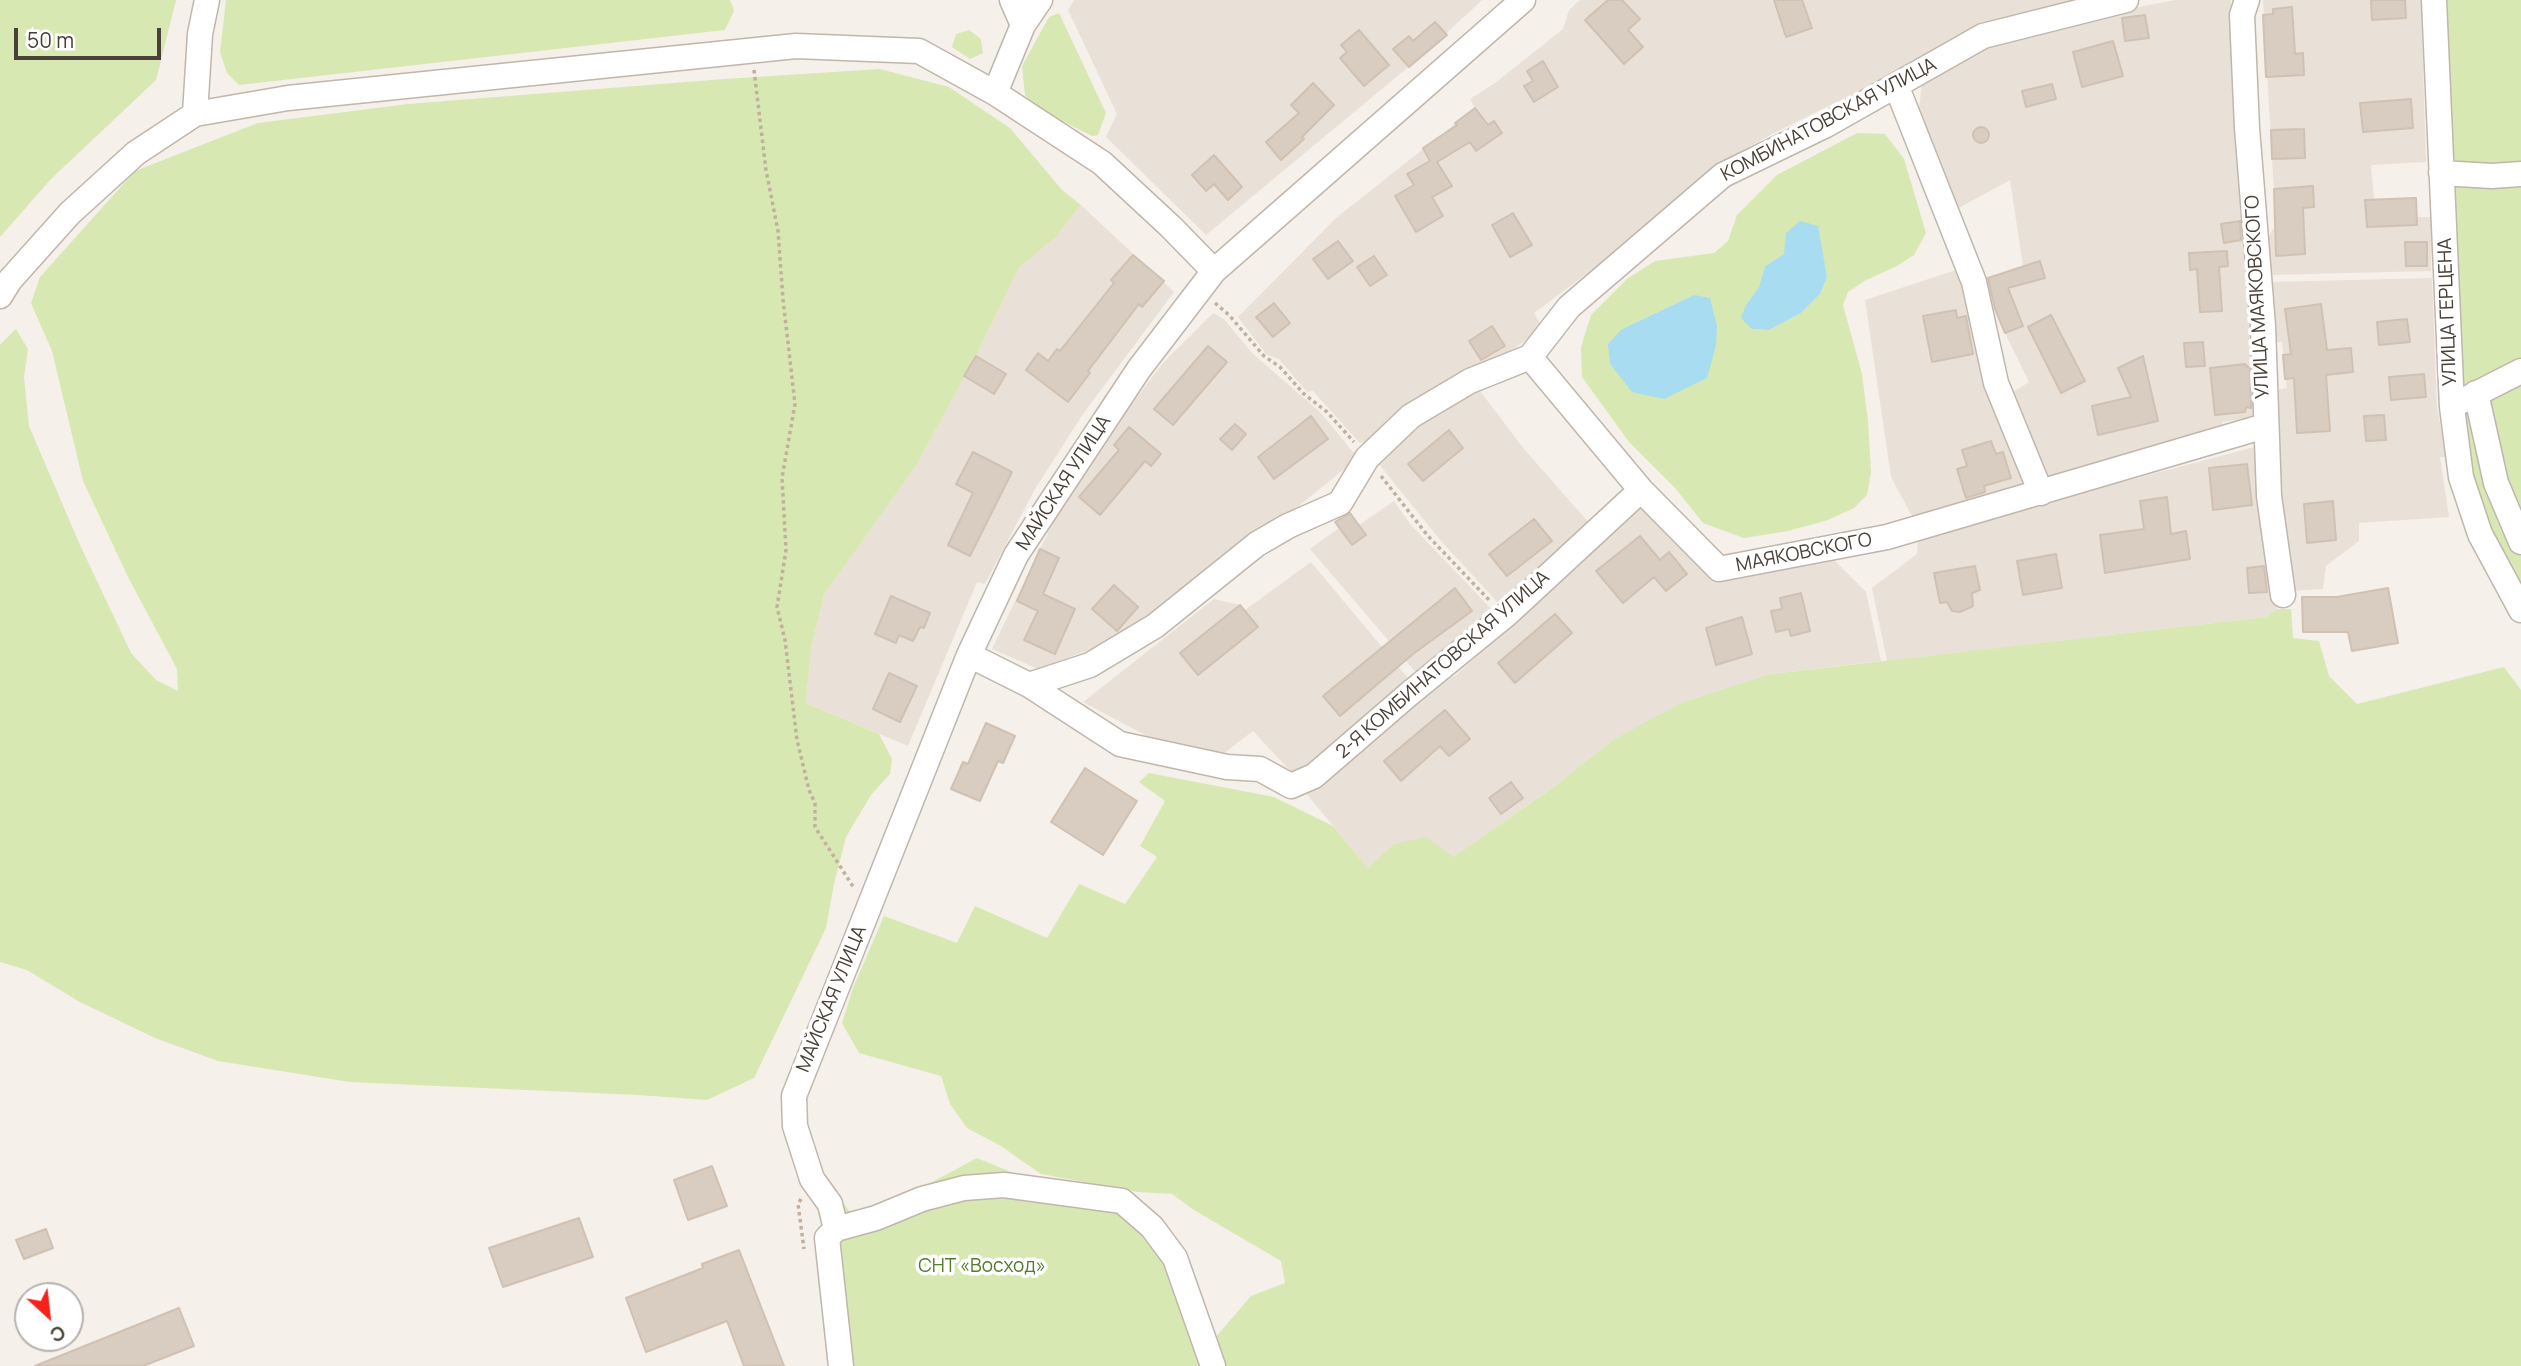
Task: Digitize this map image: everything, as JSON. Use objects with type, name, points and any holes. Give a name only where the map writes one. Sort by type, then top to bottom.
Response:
[{"type":"street","points":[[195,114],[200,34],[206,0]]},
{"type":"street","points":[[1012,0],[1023,25]]},
{"type":"street","points":[[995,93],[1023,25],[1040,0]]},
{"type":"street","name":"МАЙСКАЯ УЛИЦА","points":[[836,1230],[830,1204],[812,1179],[795,1126],[794,1096],[969,655],[1017,555],[1139,369],[1214,271],[1523,0]]},
{"type":"street","name":"КОМБИНАТОВСКАЯ УЛИЦА","points":[[1029,685],[1090,665],[1155,626],[1257,544],[1288,526],[1340,503],[1367,458],[1411,416],[1469,382],[1530,357],[1569,307],[1723,175],[1826,125],[1983,36],[2126,0]]},
{"type":"street","name":"УЛИЦА МАЯКОВСКОГО","points":[[2247,0],[2242,15],[2247,128],[2263,326],[2269,496],[2283,595]]},
{"type":"street","name":"УЛИЦА ГЕРЦЕНА","points":[[2434,0],[2452,407],[2461,477],[2480,534],[2512,571],[2521,610]]},
{"type":"street","points":[[0,296],[10,280],[70,213],[136,153],[195,114],[288,98],[796,46],[919,51],[995,93],[1102,163],[1214,271]]},
{"type":"street","points":[[1896,85],[1974,282],[1996,383],[2041,493]]},
{"type":"street","points":[[2441,173],[2493,176],[2521,174]]},
{"type":"street","name":"МАЯКОВСКОГО","points":[[1530,357],[1641,490],[1719,569],[1886,537],[2265,426]]},
{"type":"street","points":[[2452,407],[2521,371]]},
{"type":"street","points":[[2476,393],[2496,484],[2521,542]]},
{"type":"street","name":"2-Я КОМБИНАТОВСКАЯ УЛИЦА","points":[[1029,685],[1120,744],[1227,767],[1261,769],[1291,786],[1314,776],[1507,614],[1641,490]]},
{"type":"street","points":[[969,655],[1029,685]]},
{"type":"street","points":[[841,1366],[827,1237],[836,1230],[876,1218],[922,1199],[964,1188],[1004,1185],[1122,1202],[1153,1227],[1175,1258],[1213,1366]]},
{"type":"path","points":[[753,51],[755,93],[778,231],[795,404],[782,478],[786,550],[777,607],[785,640],[797,740],[809,790],[816,803],[815,827],[848,876],[867,912]]},
{"type":"shaded area","points":[[1074,0],[1482,0],[1424,54],[1206,235],[1106,137],[1117,114],[1068,10]]},
{"type":"shaded area","points":[[1580,0],[2076,0],[1992,25],[1772,134],[1715,166],[1656,222],[1534,313],[1543,329],[1377,440],[1360,443],[1313,391],[1307,392],[1279,359],[1267,355],[1238,317],[1336,218],[1475,108],[1470,99],[1495,83],[1563,29],[1569,10]]},
{"type":"shaded area","points":[[2175,0],[2231,0],[2231,55],[2238,162],[2261,407],[2251,418],[2222,422],[2222,431],[2054,478],[2042,476],[2010,394],[2029,382],[1983,280],[2023,266],[2010,180],[1955,210],[1918,117],[1922,83],[1986,47],[2113,12]]},
{"type":"shaded area","points":[[2263,0],[2421,0],[2426,162],[2371,165],[2374,199],[2416,198],[2417,217],[2431,217],[2431,271],[2269,275],[2266,240],[2274,228],[2275,210]]},
{"type":"shaded area","points":[[1081,205],[1174,292],[1083,414],[1035,489],[985,584],[977,582],[908,746],[806,703],[811,649],[824,595],[916,466],[976,356],[1019,268],[1056,237]]},
{"type":"shaded area","points":[[1959,269],[2025,487],[1913,518],[1891,477],[1865,300]]},
{"type":"shaded area","points":[[2432,278],[2437,409],[2447,457],[2440,457],[2449,517],[2359,523],[2359,541],[2326,566],[2323,589],[2290,591],[2273,412],[2276,390],[2287,388],[2282,342],[2273,342],[2269,282]]},
{"type":"shaded area","points":[[1213,313],[1224,319],[1252,353],[1320,412],[1358,458],[1274,526],[1117,639],[1038,669],[992,649],[1056,516],[1096,452],[1162,364]]},
{"type":"shaded area","points":[[1480,391],[1524,449],[1591,525],[1501,606],[1441,541],[1378,463],[1419,425]]},
{"type":"shaded area","points":[[2258,446],[2277,609],[2266,617],[1887,661],[1872,588],[1917,554],[1918,536]]},
{"type":"shaded area","points":[[1394,501],[1411,525],[1495,613],[1418,675],[1310,549],[1339,528],[1335,522],[1350,512],[1359,525]]},
{"type":"shaded area","points":[[1645,505],[1709,578],[1724,578],[1832,558],[1866,592],[1881,661],[1771,674],[1613,740],[1551,789],[1453,857],[1393,844],[1368,868],[1305,792],[1427,692],[1456,675]]},
{"type":"shaded area","points":[[1311,562],[1412,683],[1310,772],[1294,775],[1253,731],[1219,757],[1158,742],[1083,702],[1214,599],[1240,605],[1245,610]]},
{"type":"green space","points":[[0,0],[176,0],[156,80],[51,179],[0,237]]},
{"type":"green space","points":[[226,0],[730,0],[734,11],[725,30],[239,85],[227,73],[220,52]]},
{"type":"green space","points":[[2437,0],[2521,0],[2521,601],[2467,474]]},
{"type":"green space","points":[[1059,13],[1106,113],[1098,135],[1092,136],[1035,107],[1025,95],[1022,66],[1049,17]]},
{"type":"green space","points":[[969,30],[981,39],[983,53],[970,59],[952,47],[956,34]]},
{"type":"green space","points":[[880,69],[949,87],[1010,128],[1062,190],[1081,205],[1056,237],[1019,268],[976,356],[916,466],[824,595],[811,649],[806,703],[879,734],[892,759],[890,774],[871,795],[846,837],[826,928],[754,1078],[707,1100],[350,1082],[218,1061],[155,1038],[80,1002],[27,970],[0,962],[0,345],[16,329],[28,349],[24,377],[29,426],[80,545],[131,653],[156,680],[178,691],[177,669],[128,577],[83,481],[52,351],[31,303],[40,277],[135,171],[258,123],[408,104]]},
{"type":"green space","points":[[1857,133],[1885,134],[1904,159],[1926,233],[1914,255],[1848,292],[1843,305],[1862,374],[1868,421],[1871,472],[1867,495],[1854,508],[1828,520],[1788,531],[1744,538],[1703,523],[1675,488],[1629,442],[1582,377],[1581,347],[1591,315],[1627,279],[1655,261],[1714,253],[1728,241],[1737,215],[1777,175]],"holes":[[[1784,254],[1822,254],[1827,277],[1820,294],[1801,313],[1769,330],[1752,329],[1746,305],[1759,287],[1765,266]],[[1694,295],[1632,391],[1622,329]]]},
{"type":"green space","name":"СНТ «Восход»","points":[[2277,609],[2291,609],[2293,638],[2319,641],[2329,676],[2357,704],[2504,667],[2521,690],[2521,1366],[841,1366],[830,1185],[849,1211],[863,1215],[880,1210],[977,1158],[1021,1176],[1122,1201],[1215,1338],[1251,1296],[1285,1283],[1281,1261],[1194,1210],[1172,1194],[1138,1192],[1041,1174],[1001,1146],[967,1128],[950,1104],[941,1076],[859,1053],[842,1023],[853,988],[884,916],[957,943],[975,906],[1047,938],[1079,884],[1125,904],[1157,857],[1140,846],[1165,801],[1139,782],[1149,773],[1274,797],[1333,826],[1368,868],[1393,844],[1426,837],[1453,857],[1551,789],[1613,740],[1681,703],[1771,674],[2266,617]]},
{"type":"water","points":[[1800,221],[1818,226],[1827,277],[1820,294],[1801,313],[1769,330],[1752,329],[1741,318],[1746,305],[1759,287],[1765,266],[1784,254],[1786,233]]},
{"type":"water","points":[[1694,295],[1710,298],[1717,326],[1716,346],[1707,378],[1664,399],[1632,392],[1610,364],[1608,344],[1622,329]]},
{"type":"building","points":[[1608,0],[1622,0],[1640,19],[1628,30],[1643,47],[1624,64],[1585,20]]},
{"type":"building","points":[[1774,0],[1802,0],[1812,28],[1786,37]]},
{"type":"building","points":[[2371,0],[2405,0],[2406,18],[2372,20]]},
{"type":"building","points":[[2292,7],[2295,54],[2303,53],[2304,75],[2266,77],[2263,15],[2273,14],[2273,9]]},
{"type":"building","points":[[2145,15],[2149,38],[2125,41],[2122,18]]},
{"type":"building","points":[[1435,22],[1447,35],[1409,67],[1393,49],[1409,36],[1413,41]]},
{"type":"building","points":[[1359,30],[1389,65],[1364,86],[1340,58],[1347,52],[1341,45]]},
{"type":"building","points":[[2113,41],[2123,76],[2082,87],[2073,52]]},
{"type":"building","points":[[1543,61],[1558,87],[1534,102],[1524,86],[1533,81],[1527,71]]},
{"type":"building","points":[[1313,83],[1334,105],[1281,160],[1266,142],[1299,113],[1291,105]]},
{"type":"building","points":[[2052,84],[2056,99],[2026,107],[2022,91]]},
{"type":"building","points":[[2411,99],[2413,128],[2363,132],[2360,103]]},
{"type":"building","points":[[1475,108],[1488,125],[1494,121],[1502,133],[1476,151],[1470,142],[1437,162],[1452,186],[1432,197],[1443,216],[1416,232],[1395,196],[1414,185],[1407,174],[1430,161],[1423,148],[1457,125],[1455,123]]},
{"type":"building","points":[[1981,127],[1989,135],[1981,143],[1973,135]]},
{"type":"building","points":[[2304,129],[2305,158],[2272,159],[2271,130]]},
{"type":"building","points":[[1214,155],[1242,187],[1228,200],[1214,184],[1206,191],[1192,175]]},
{"type":"building","points":[[2313,186],[2314,207],[2303,208],[2305,254],[2276,256],[2274,189]]},
{"type":"building","points":[[2416,198],[2417,225],[2367,227],[2365,200]]},
{"type":"building","points":[[1513,213],[1532,245],[1510,257],[1492,225]]},
{"type":"building","points":[[2240,221],[2241,240],[2224,243],[2221,224]]},
{"type":"building","points":[[1338,241],[1353,261],[1328,279],[1313,259]]},
{"type":"building","points":[[2405,242],[2427,242],[2427,266],[2406,266]]},
{"type":"building","points":[[2227,251],[2228,266],[2219,267],[2222,311],[2200,312],[2197,269],[2190,270],[2189,253]]},
{"type":"building","points":[[1133,255],[1164,281],[1142,307],[1139,304],[1068,402],[1026,370],[1038,353],[1048,361],[1057,349],[1060,351],[1114,283],[1111,280]]},
{"type":"building","points":[[1374,256],[1387,275],[1370,286],[1357,267]]},
{"type":"building","points":[[2040,261],[2045,278],[2008,288],[2023,326],[2005,333],[1995,309],[1988,278]]},
{"type":"building","points":[[1274,303],[1290,323],[1273,337],[1256,317]]},
{"type":"building","points":[[2321,304],[2327,350],[2351,348],[2353,372],[2326,375],[2330,431],[2297,433],[2294,378],[2285,379],[2283,355],[2291,354],[2285,309]]},
{"type":"building","points":[[1956,310],[1957,318],[1966,316],[1973,354],[1932,362],[1923,316]]},
{"type":"building","points":[[2051,315],[2085,381],[2061,393],[2028,327]]},
{"type":"building","points":[[2407,319],[2410,342],[2379,345],[2377,322]]},
{"type":"building","points":[[1492,326],[1505,346],[1481,360],[1469,341]]},
{"type":"building","points":[[2203,342],[2205,366],[2186,367],[2184,343]]},
{"type":"building","points":[[1208,346],[1227,362],[1173,425],[1154,409]]},
{"type":"building","points":[[976,356],[1006,374],[994,394],[964,376]]},
{"type":"building","points":[[2143,356],[2158,421],[2098,435],[2092,406],[2131,397],[2118,368]]},
{"type":"building","points":[[2245,364],[2250,369],[2251,408],[2246,407],[2245,412],[2215,415],[2210,368]]},
{"type":"building","points":[[2424,374],[2426,397],[2391,400],[2389,377]]},
{"type":"building","points":[[2384,415],[2386,440],[2366,441],[2364,416]]},
{"type":"building","points":[[1311,416],[1328,439],[1274,479],[1258,457]]},
{"type":"building","points":[[1235,424],[1246,434],[1232,450],[1220,439]]},
{"type":"building","points":[[1129,427],[1161,454],[1151,466],[1145,461],[1100,515],[1079,497],[1119,450],[1114,445]]},
{"type":"building","points":[[1449,430],[1463,448],[1423,481],[1408,464]]},
{"type":"building","points":[[1991,441],[1996,454],[2003,452],[2011,478],[1984,486],[1985,492],[1966,498],[1957,469],[1967,466],[1962,450]]},
{"type":"building","points":[[973,452],[1012,472],[970,556],[948,545],[973,493],[956,484]]},
{"type":"building","points":[[2247,464],[2252,505],[2213,510],[2209,468]]},
{"type":"building","points":[[2167,497],[2171,534],[2186,531],[2190,559],[2105,573],[2100,535],[2144,529],[2140,501]]},
{"type":"building","points":[[2333,501],[2336,540],[2307,543],[2304,504]]},
{"type":"building","points":[[1350,513],[1366,535],[1352,545],[1335,522]]},
{"type":"building","points":[[1534,519],[1552,541],[1507,576],[1489,554]]},
{"type":"building","points":[[1640,536],[1660,560],[1669,552],[1687,574],[1666,591],[1654,577],[1623,603],[1596,571]]},
{"type":"building","points":[[1040,549],[1059,558],[1043,594],[1075,609],[1055,654],[1024,640],[1038,611],[1017,601]]},
{"type":"building","points":[[2056,554],[2062,588],[2023,595],[2017,561]]},
{"type":"building","points":[[1975,566],[1980,590],[1972,593],[1973,606],[1960,612],[1952,611],[1947,602],[1940,603],[1934,573]]},
{"type":"building","points":[[2264,566],[2267,592],[2249,593],[2247,568]]},
{"type":"building","points":[[1114,585],[1138,607],[1117,631],[1092,609]]},
{"type":"building","points":[[1455,588],[1472,611],[1413,654],[1340,716],[1323,696]]},
{"type":"building","points":[[2388,588],[2398,643],[2352,651],[2348,632],[2303,632],[2302,597],[2337,597]]},
{"type":"building","points":[[1801,593],[1810,631],[1791,636],[1789,629],[1776,632],[1771,611],[1782,609],[1780,598]]},
{"type":"building","points":[[891,596],[930,613],[924,628],[920,627],[913,641],[899,635],[896,643],[875,634]]},
{"type":"building","points":[[1240,605],[1258,627],[1198,675],[1180,653]]},
{"type":"building","points":[[1555,614],[1572,633],[1515,683],[1498,663]]},
{"type":"building","points":[[1742,617],[1752,654],[1716,665],[1706,628]]},
{"type":"building","points":[[889,673],[917,686],[900,722],[873,709]]},
{"type":"building","points":[[1445,710],[1470,739],[1449,756],[1440,746],[1401,781],[1384,761]]},
{"type":"building","points":[[986,723],[1015,736],[1003,763],[998,761],[980,801],[951,789],[963,762],[968,764]]},
{"type":"building","points":[[1085,768],[1137,801],[1103,855],[1051,822]]},
{"type":"building","points":[[1511,782],[1523,798],[1501,814],[1489,798]]},
{"type":"building","points":[[712,1166],[727,1206],[688,1220],[674,1180]]},
{"type":"building","points":[[579,1218],[593,1257],[503,1287],[489,1248]]},
{"type":"building","points":[[46,1229],[53,1248],[24,1259],[16,1240]]},
{"type":"building","points":[[739,1250],[784,1366],[744,1366],[727,1321],[646,1352],[626,1298],[703,1268],[702,1264]]},
{"type":"building","points":[[179,1308],[194,1346],[143,1366],[35,1366],[70,1352],[84,1352],[84,1346]]}]
